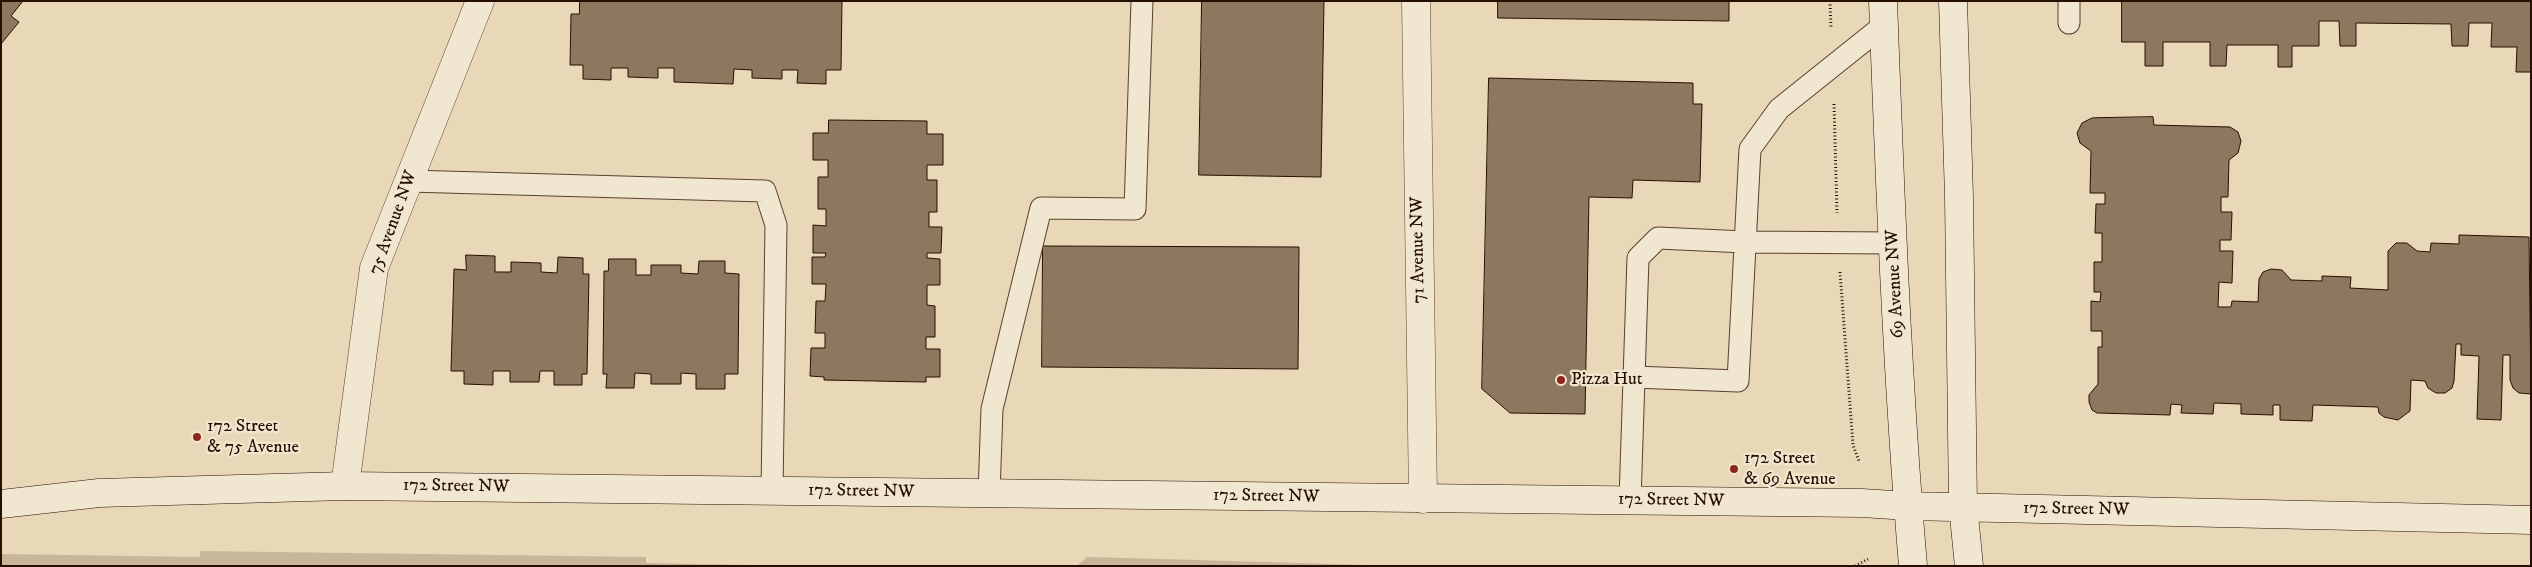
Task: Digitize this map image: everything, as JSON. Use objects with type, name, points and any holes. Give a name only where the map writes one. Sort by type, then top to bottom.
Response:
[{"type":"street","name":"75 Avenue NW","points":[[345,486],[374,268],[480,1]]},
{"type":"street","name":"71 Avenue NW","points":[[1416,1],[1423,499]]},
{"type":"street","points":[[1953,1],[1963,506],[1969,566]]},
{"type":"street","name":"69 Avenue NW","points":[[1884,13],[1893,243],[1913,566]]},
{"type":"street","name":"172 Street NW","points":[[1,504],[99,493],[345,486],[1862,503],[1908,506],[2531,520]]},
{"type":"lane","points":[[989,494],[992,409],[1041,208],[1135,210],[1142,1]]},
{"type":"lane","points":[[2068,24],[2069,1]]},
{"type":"lane","points":[[1634,378],[1738,381],[1750,150],[1779,109],[1884,13]]},
{"type":"lane","points":[[409,181],[765,191],[776,225],[772,491]]},
{"type":"lane","points":[[1630,500],[1638,258],[1658,238],[1745,242],[1893,243]]},
{"type":"path","points":[[1855,566],[1868,559]]},
{"type":"shaded area","points":[[200,551],[646,557],[646,563],[815,566],[1,566],[1,554],[200,557]]},
{"type":"shaded area","points":[[1087,557],[1127,558],[1403,566],[1077,566]]},
{"type":"building","points":[[1,1],[23,1],[11,16],[19,22],[1,44]]},
{"type":"building","points":[[580,1],[842,1],[841,70],[826,70],[826,84],[797,83],[798,70],[782,70],[782,79],[752,78],[752,70],[734,69],[733,84],[674,82],[674,68],[658,68],[658,78],[628,77],[628,68],[611,68],[611,80],[583,79],[583,65],[570,65],[571,14],[579,14]]},
{"type":"building","points":[[1202,1],[1324,1],[1321,177],[1199,175]]},
{"type":"building","points":[[1498,1],[1729,1],[1729,21],[1498,18]]},
{"type":"building","points":[[2122,1],[2531,1],[2531,72],[2516,72],[2517,47],[2491,47],[2492,23],[2469,23],[2468,46],[2452,46],[2451,24],[2356,23],[2356,46],[2340,46],[2339,21],[2319,21],[2319,46],[2292,46],[2292,67],[2278,67],[2278,45],[2227,45],[2226,66],[2210,66],[2210,42],[2163,42],[2163,66],[2145,66],[2145,42],[2122,42]]},
{"type":"building","points":[[1489,78],[1693,83],[1693,104],[1702,104],[1700,182],[1633,180],[1632,198],[1589,197],[1585,414],[1510,413],[1482,389]]},
{"type":"building","points":[[2153,117],[2154,125],[2230,127],[2238,132],[2241,141],[2238,153],[2229,160],[2228,197],[2221,197],[2221,212],[2232,212],[2231,240],[2220,240],[2220,251],[2233,251],[2232,283],[2219,282],[2218,307],[2231,307],[2232,301],[2258,302],[2259,279],[2263,272],[2271,269],[2282,270],[2291,280],[2322,281],[2322,276],[2351,277],[2350,288],[2388,290],[2388,251],[2396,243],[2407,243],[2417,251],[2430,252],[2431,243],[2459,244],[2459,235],[2529,237],[2531,394],[2519,393],[2513,388],[2510,380],[2510,355],[2503,355],[2501,420],[2477,419],[2479,356],[2461,355],[2461,344],[2456,344],[2452,388],[2445,393],[2436,393],[2428,388],[2425,381],[2411,380],[2410,411],[2398,420],[2384,417],[2379,413],[2378,407],[2313,405],[2312,421],[2280,420],[2280,405],[2273,405],[2273,415],[2241,414],[2241,404],[2214,403],[2213,414],[2181,413],[2182,405],[2171,404],[2170,415],[2097,413],[2092,410],[2089,395],[2098,384],[2098,347],[2102,347],[2102,331],[2091,331],[2091,301],[2100,302],[2101,292],[2094,292],[2094,262],[2102,262],[2102,233],[2095,233],[2096,204],[2105,204],[2105,193],[2090,193],[2091,151],[2080,143],[2077,133],[2082,123],[2092,118]]},
{"type":"building","points":[[829,120],[927,121],[927,134],[943,134],[943,165],[927,165],[927,180],[937,180],[937,212],[929,212],[929,227],[942,227],[941,253],[927,253],[927,258],[940,259],[940,285],[927,285],[927,305],[935,306],[935,337],[926,337],[926,349],[940,349],[940,377],[926,377],[926,382],[824,380],[824,377],[810,376],[811,348],[825,348],[825,333],[815,333],[816,301],[825,301],[826,284],[812,284],[812,257],[825,257],[826,253],[813,253],[813,225],[826,226],[826,209],[818,209],[818,177],[828,177],[828,160],[813,160],[813,133],[828,133]]},
{"type":"building","points":[[1043,246],[1299,247],[1298,369],[1042,367]]},
{"type":"building","points":[[466,255],[495,256],[495,272],[511,272],[511,262],[541,263],[541,272],[557,273],[558,257],[583,258],[583,274],[589,274],[587,374],[582,374],[582,385],[554,385],[554,371],[540,371],[539,382],[510,382],[510,371],[493,371],[493,385],[464,384],[464,371],[451,371],[454,269],[466,270]]},
{"type":"building","points":[[609,259],[636,259],[636,275],[651,275],[651,265],[681,265],[681,273],[698,274],[699,261],[725,261],[725,273],[739,274],[738,374],[725,374],[725,389],[696,389],[696,374],[681,373],[681,384],[651,384],[651,374],[635,373],[634,388],[606,388],[607,374],[603,374],[604,271],[608,271]]},
{"type":"place","name":"Pizza Hut","points":[[1561,380]]},
{"type":"place","name":"172 Street & 75 Avenue","points":[[197,437]]},
{"type":"place","name":"172 Street & 69 Avenue","points":[[1734,469]]}]
